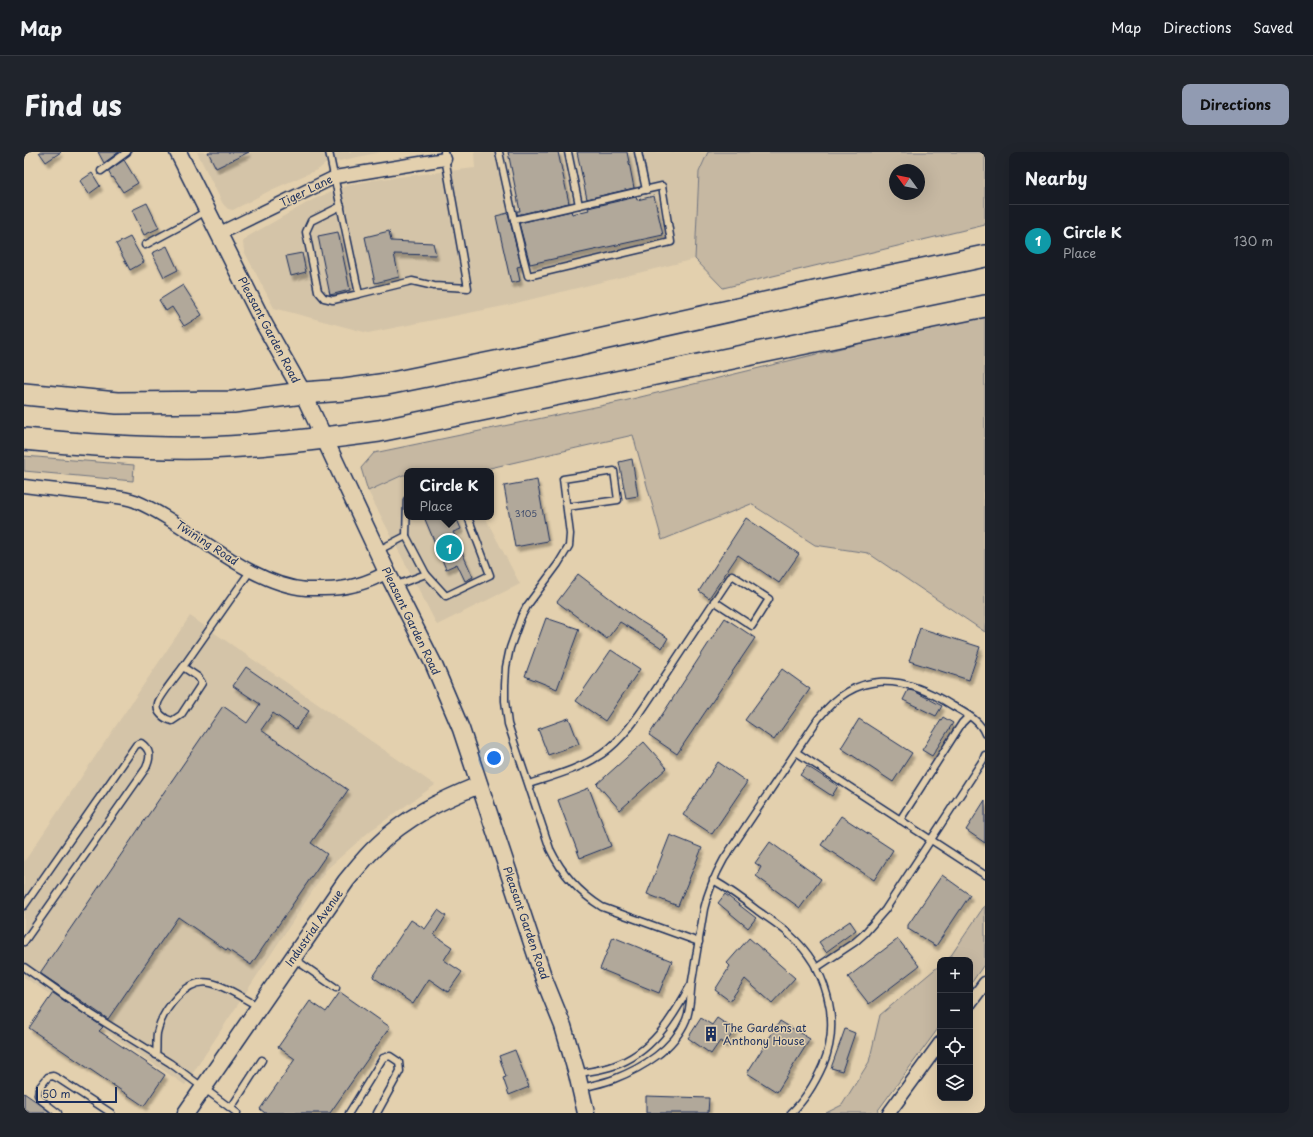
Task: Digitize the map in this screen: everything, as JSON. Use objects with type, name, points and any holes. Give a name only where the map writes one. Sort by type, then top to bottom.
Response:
[{"type":"highway","points":[[24,394],[117,403],[234,402],[387,384],[549,351],[985,256]]},
{"type":"highway","points":[[24,439],[97,446],[203,448],[324,439],[379,432],[985,306]]},
{"type":"main road","name":"Pleasant Garden Road","points":[[178,152],[264,324],[302,393],[377,551],[433,663],[449,700],[461,729],[544,979],[562,1026],[579,1081],[586,1113]]},
{"type":"main road","name":"Industrial Avenue","points":[[186,1113],[346,880],[377,846],[408,820],[445,799],[479,785]]},
{"type":"street","name":"Tiger Lane","points":[[220,234],[335,177],[444,155]]},
{"type":"street","name":"Twining Road","points":[[24,486],[89,493],[133,500],[164,515],[261,576],[285,585],[305,589],[336,589],[359,585],[376,578],[391,579]]},
{"type":"street","points":[[973,998],[985,982]]},
{"type":"street","points":[[889,1113],[937,1047]]},
{"type":"lane","points":[[101,171],[127,152]]},
{"type":"lane","points":[[329,152],[359,294]]},
{"type":"lane","points":[[499,152],[514,220],[528,276],[672,242],[662,186],[514,220]]},
{"type":"lane","points":[[568,152],[579,205]]},
{"type":"lane","points":[[638,152],[646,190]]},
{"type":"lane","points":[[341,206],[311,221],[306,232],[318,291],[324,298],[333,300],[412,281],[434,286],[468,288],[444,155]]},
{"type":"lane","points":[[145,245],[208,210]]},
{"type":"lane","points":[[567,507],[618,500],[614,471],[563,479],[570,534],[569,546],[558,564],[527,606],[513,637],[506,667],[504,701],[508,724],[550,849],[556,861],[568,878],[581,892],[602,907],[699,942]]},
{"type":"lane","points":[[406,520],[406,536],[426,574],[446,596],[490,574],[469,520]]},
{"type":"lane","points":[[377,551],[406,536]]},
{"type":"lane","points":[[183,666],[198,677],[202,683],[181,715],[172,721],[164,719],[158,709],[158,703],[183,666],[251,570]]},
{"type":"lane","points":[[391,579],[426,574]]},
{"type":"lane","points":[[528,784],[589,762],[616,743],[641,710],[714,601],[732,575],[769,599],[752,626],[714,601]]},
{"type":"lane","points":[[579,1081],[613,1079],[644,1064],[660,1053],[686,1022],[690,1010],[692,983],[707,898],[713,880],[724,859],[826,708],[846,693],[867,684],[890,682],[902,683],[915,686],[940,697],[969,716],[977,723],[985,734]]},
{"type":"lane","points":[[900,820],[962,723],[969,716]]},
{"type":"lane","points":[[24,906],[136,745],[141,743],[150,752],[150,759],[146,768],[24,942]]},
{"type":"lane","points":[[796,752],[985,875]]},
{"type":"lane","points":[[816,968],[855,942],[875,922],[893,899],[985,755]]},
{"type":"lane","points":[[713,880],[727,888],[790,935],[809,956],[823,980],[830,1008],[832,1026],[830,1044],[817,1078],[809,1092],[791,1113]]},
{"type":"lane","points":[[293,958],[336,988]]},
{"type":"lane","points":[[24,967],[91,1014],[204,1087],[237,1113]]},
{"type":"lane","points":[[156,1055],[157,1033],[165,1014],[186,988],[198,982],[217,985],[259,1007]]},
{"type":"lane","points":[[579,1081],[638,1054],[659,1035],[668,1024],[692,983]]},
{"type":"lane","points":[[668,1024],[679,1032]]},
{"type":"lane","points":[[638,1054],[644,1064]]},
{"type":"lane","points":[[349,1113],[383,1058],[390,1056],[399,1062],[400,1071],[377,1113]]},
{"type":"lane","points":[[231,1108],[262,1060]]},
{"type":"lane","points":[[58,1113],[41,1100],[38,1095],[39,1088],[48,1077],[53,1076],[59,1079],[111,1113]]},
{"type":"shaded area","points":[[197,152],[381,152],[325,164],[319,169],[271,190],[233,210],[228,209],[223,204]]},
{"type":"shaded area","points":[[474,152],[708,152],[699,172],[695,259],[504,306],[368,333],[274,308],[244,251],[243,242],[247,237],[314,199],[346,186],[373,180],[475,168]]},
{"type":"shaded area","points":[[708,152],[985,152],[985,225],[723,288],[695,259],[699,172]]},
{"type":"shaded area","points":[[985,313],[985,632],[868,553],[815,545],[751,504],[662,540],[633,435],[490,468],[404,468],[404,475],[368,491],[361,468],[374,453],[624,401]]},
{"type":"shaded area","points":[[24,456],[134,465],[133,481],[24,471]]},
{"type":"shaded area","points":[[404,475],[404,520],[487,520],[520,584],[437,625],[368,491]]},
{"type":"shaded area","points":[[190,616],[435,785],[370,831],[327,869],[185,1085],[24,977],[24,862]]},
{"type":"shaded area","points":[[985,905],[985,963],[973,981],[973,957],[950,957]]},
{"type":"shaded area","points":[[937,968],[937,1030],[876,1113],[826,1113],[842,1105],[869,1062],[880,1015]]},
{"type":"building","points":[[39,152],[61,152],[46,162]]},
{"type":"building","points":[[98,152],[119,152],[104,163]]},
{"type":"building","points":[[208,152],[249,152],[216,168]]},
{"type":"building","points":[[508,152],[558,152],[569,203],[517,215],[517,211],[520,211]]},
{"type":"building","points":[[577,152],[627,152],[634,188],[587,199]]},
{"type":"building","points":[[124,160],[138,183],[123,192],[108,171]]},
{"type":"building","points":[[92,173],[100,186],[89,194],[80,181]]},
{"type":"building","points":[[654,196],[663,235],[530,264],[519,223],[571,211],[572,214],[589,210],[588,208],[636,197],[637,200]]},
{"type":"building","points":[[147,203],[159,228],[144,235],[132,210]]},
{"type":"building","points":[[508,213],[521,266],[517,267],[520,281],[511,283],[496,216]]},
{"type":"building","points":[[389,231],[391,241],[433,243],[436,255],[394,254],[399,277],[375,283],[365,237]]},
{"type":"building","points":[[338,232],[350,290],[330,295],[318,236]]},
{"type":"building","points":[[130,237],[144,262],[130,270],[116,244]]},
{"type":"building","points":[[167,246],[178,270],[164,277],[152,253]]},
{"type":"building","points":[[302,253],[306,272],[291,276],[286,256]]},
{"type":"building","points":[[183,285],[202,315],[184,326],[172,307],[166,311],[159,300]]},
{"type":"building","points":[[632,459],[638,496],[626,498],[619,462]]},
{"type":"building","points":[[537,480],[548,541],[515,547],[504,486]]},
{"type":"building","points":[[746,518],[799,554],[779,583],[738,555],[709,598],[699,591]]},
{"type":"building","points":[[425,520],[457,520],[461,529],[453,532],[473,577],[465,581],[457,564],[446,569]]},
{"type":"building","points":[[578,574],[637,619],[668,638],[662,648],[620,622],[607,639],[557,602]]},
{"type":"building","points":[[546,618],[579,629],[557,689],[525,676]]},
{"type":"building","points":[[725,618],[755,638],[677,754],[649,735]]},
{"type":"building","points":[[920,628],[980,647],[969,680],[909,661]]},
{"type":"building","points":[[611,650],[640,669],[605,721],[576,701]]},
{"type":"building","points":[[246,667],[309,711],[296,729],[273,713],[261,730],[348,790],[311,843],[327,854],[251,965],[227,949],[226,950],[178,917],[108,1019],[40,973],[223,706],[247,723],[260,704],[233,686]]},
{"type":"building","points":[[782,669],[810,689],[774,740],[745,720]]},
{"type":"building","points":[[908,690],[914,691],[942,706],[936,716],[903,700]]},
{"type":"building","points":[[943,717],[953,723],[932,756],[922,750]]},
{"type":"building","points":[[569,718],[579,744],[548,755],[538,729]]},
{"type":"building","points":[[859,719],[912,753],[893,782],[841,748]]},
{"type":"building","points":[[644,742],[667,768],[620,810],[597,784]]},
{"type":"building","points":[[718,762],[747,782],[712,834],[683,815]]},
{"type":"building","points":[[807,766],[838,786],[832,796],[800,775]]},
{"type":"building","points":[[589,788],[611,846],[580,858],[558,800]]},
{"type":"building","points":[[985,800],[985,843],[966,830]]},
{"type":"building","points":[[841,816],[893,850],[874,880],[821,845]]},
{"type":"building","points":[[670,835],[702,848],[678,906],[647,894]]},
{"type":"building","points":[[770,842],[821,879],[800,908],[756,876],[761,867],[755,863]]},
{"type":"building","points":[[942,875],[970,895],[936,946],[908,929],[908,925]]},
{"type":"building","points":[[725,894],[756,918],[748,928],[718,903]]},
{"type":"building","points":[[438,910],[446,916],[434,935],[452,947],[444,960],[462,972],[448,992],[429,979],[413,1004],[373,977],[411,920],[425,929]]},
{"type":"building","points":[[850,921],[856,930],[826,952],[819,942]]},
{"type":"building","points":[[613,937],[672,961],[659,993],[600,969]]},
{"type":"building","points":[[749,938],[795,978],[772,1003],[745,979],[730,1001],[715,990],[730,966],[727,963]]},
{"type":"building","points":[[898,939],[919,966],[869,1004],[848,977]]},
{"type":"building","points":[[340,992],[390,1027],[330,1113],[265,1113],[260,1109],[295,1059],[278,1047],[310,1001],[326,1012]]},
{"type":"building","points":[[53,993],[103,1027],[99,1031],[165,1075],[144,1106],[29,1028]]},
{"type":"building","name":"The Gardens at Anthony House","points":[[701,1018],[712,1025],[717,1018],[735,1030],[725,1044],[720,1041],[711,1054],[688,1038]]},
{"type":"building","points":[[780,1021],[810,1039],[777,1092],[747,1073]]},
{"type":"building","points":[[845,1029],[855,1033],[842,1071],[831,1068]]},
{"type":"building","points":[[515,1050],[529,1087],[509,1095],[503,1078],[506,1077],[499,1056]]},
{"type":"building","points":[[24,1093],[51,1113],[30,1113],[24,1109]]},
{"type":"building","points":[[646,1096],[709,1098],[708,1113],[646,1113]]},
{"type":"place","name":"Circle K","points":[[449,548]]},
{"type":"place","name":"The Gardens at Anthony House","points":[[711,1034]]}]
